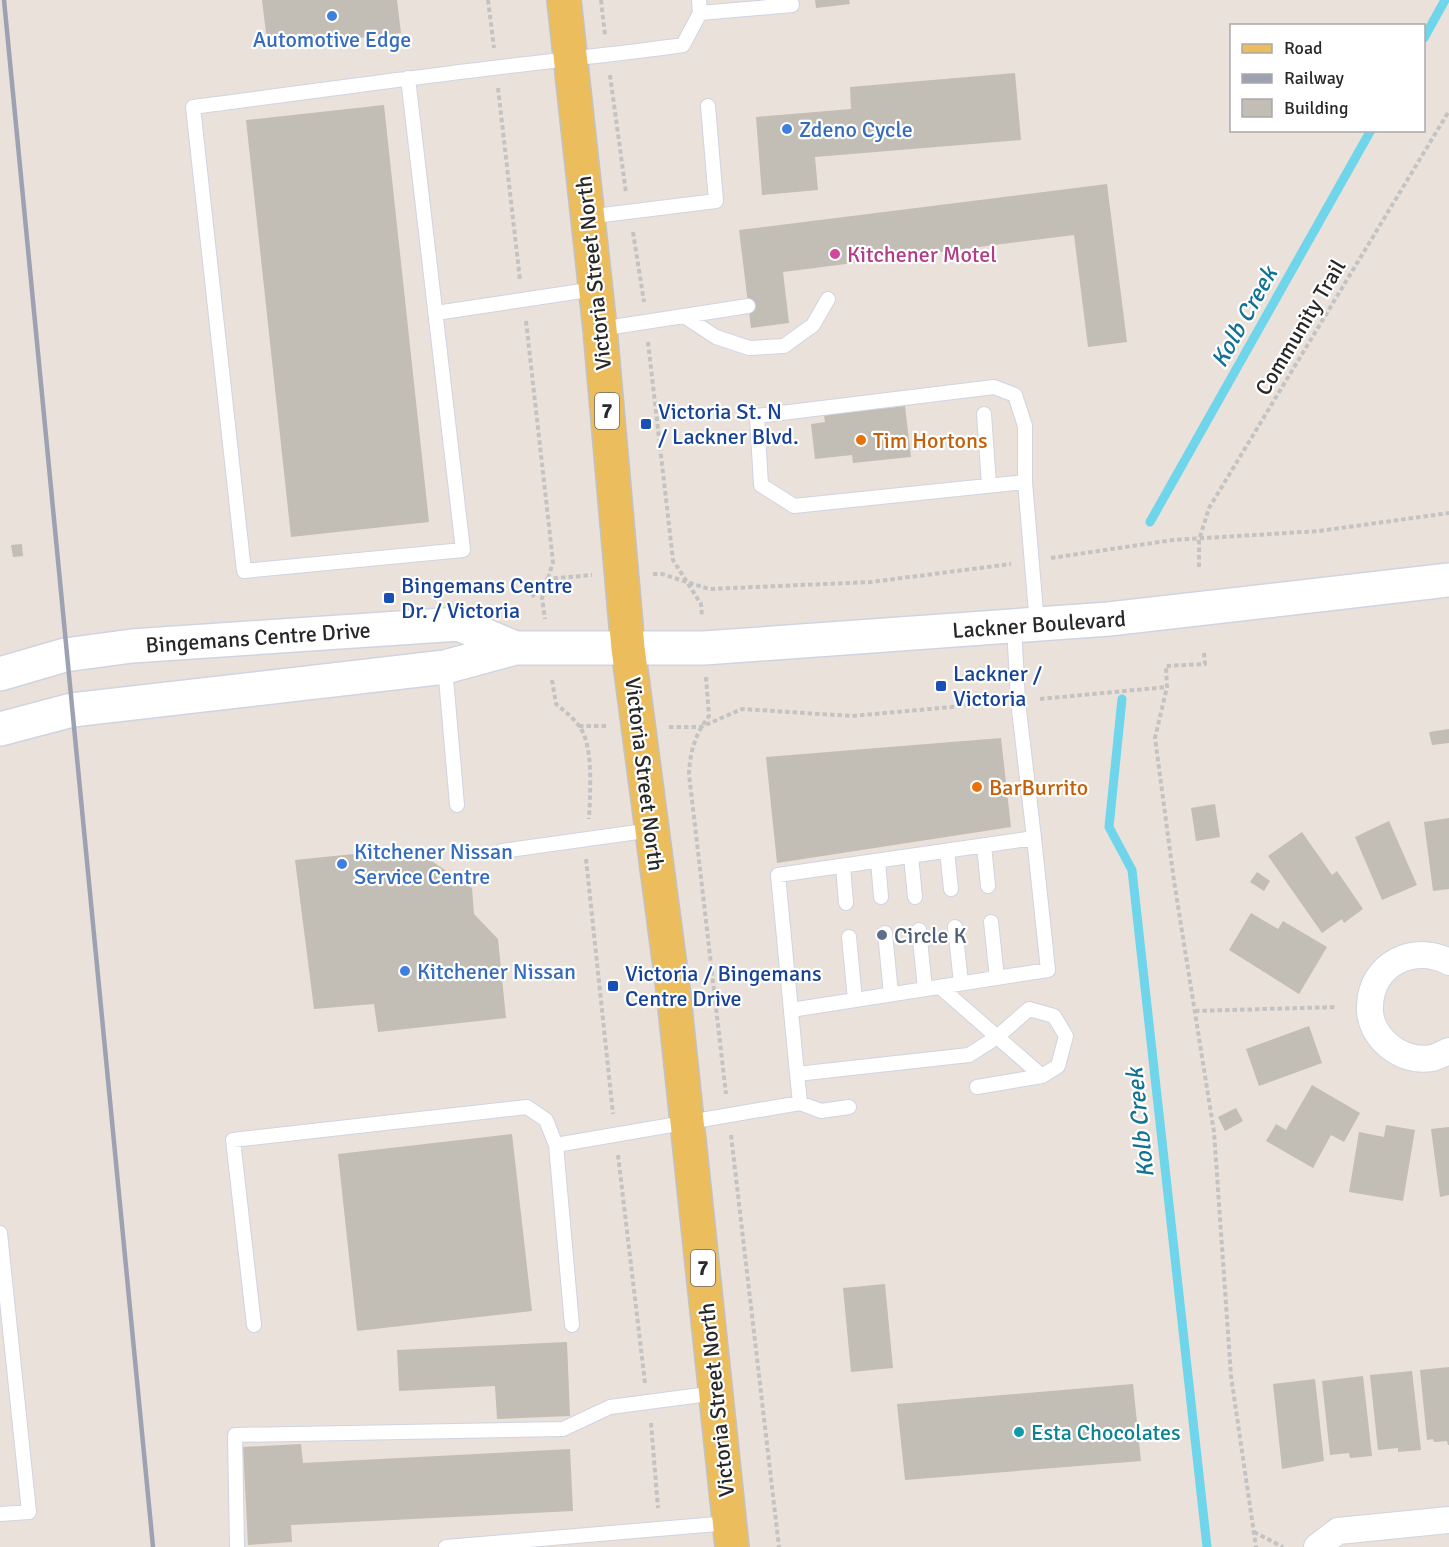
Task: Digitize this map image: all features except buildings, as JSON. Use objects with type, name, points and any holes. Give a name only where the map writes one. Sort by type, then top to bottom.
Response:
[{"type":"main road","name":"Victoria Street North","points":[[564,0],[600,329],[628,648],[687,1121],[730,1535]]},
{"type":"main road","name":"Lackner Boulevard","points":[[628,648],[704,648],[1143,616],[1449,580]]},
{"type":"main road","name":"Bingemans Centre Drive","points":[[0,674],[65,655],[132,646],[459,624],[515,648]]},
{"type":"main road","name":"Bingemans Centre Drive","points":[[0,729],[72,710],[141,700],[445,667],[515,648],[628,648]]},
{"type":"street","points":[[1449,962],[1434,954],[1403,956],[1378,976],[1370,1006],[1374,1028],[1388,1047],[1409,1057],[1432,1058],[1449,1051]]},
{"type":"street","points":[[1317,1547],[1338,1531],[1449,1520]]},
{"type":"lane","points":[[408,78],[463,550],[244,571],[193,106],[408,78],[570,61],[683,45],[700,7],[792,6],[791,0]]},
{"type":"lane","points":[[587,217],[716,201],[708,106]]},
{"type":"lane","points":[[436,313],[596,289]]},
{"type":"lane","points":[[684,316],[716,337],[750,348],[784,346],[813,325],[828,299]]},
{"type":"lane","points":[[600,329],[748,306]]},
{"type":"lane","points":[[791,1010],[1047,970],[1018,701],[1033,560],[1025,482],[1025,426],[1015,395],[994,387],[757,416],[761,485],[794,506],[1025,482]]},
{"type":"lane","points":[[984,414],[989,485]]},
{"type":"lane","points":[[445,667],[457,805]]},
{"type":"lane","points":[[502,851],[652,830]]},
{"type":"lane","points":[[800,1103],[778,875],[1034,838]]},
{"type":"lane","points":[[984,845],[988,886]]},
{"type":"lane","points":[[947,851],[951,889]]},
{"type":"lane","points":[[910,856],[915,897]]},
{"type":"lane","points":[[878,861],[881,897]]},
{"type":"lane","points":[[843,866],[846,903]]},
{"type":"lane","points":[[991,922],[997,978]]},
{"type":"lane","points":[[955,927],[961,984]]},
{"type":"lane","points":[[919,930],[925,989]]},
{"type":"lane","points":[[885,933],[891,994]]},
{"type":"lane","points":[[849,937],[855,1000]]},
{"type":"lane","points":[[940,987],[1042,1076]]},
{"type":"lane","points":[[797,1074],[969,1055],[998,1037],[1029,1009],[1054,1016],[1066,1036],[1058,1066],[1042,1076],[977,1087]]},
{"type":"lane","points":[[556,1145],[800,1103],[821,1111],[849,1107]]},
{"type":"lane","points":[[254,1325],[233,1140],[527,1107],[546,1120],[556,1145],[572,1325]]},
{"type":"lane","points":[[0,1233],[29,1512],[0,1514]]},
{"type":"lane","points":[[237,1547],[235,1435],[563,1429],[610,1407],[716,1393]]},
{"type":"lane","points":[[446,1547],[730,1535]]},
{"type":"path","points":[[488,0],[494,47]]},
{"type":"path","points":[[601,0],[605,31]]},
{"type":"path","name":"Victoria Street North","points":[[611,86],[626,194]]},
{"type":"path","points":[[500,105],[520,281]]},
{"type":"path","name":"Community Trail","points":[[1199,567],[1199,540],[1209,508],[1449,111]]},
{"type":"path","name":"Victoria Street North","points":[[636,244],[643,294]]},
{"type":"path","points":[[529,343],[553,562],[542,598]]},
{"type":"path","points":[[650,360],[673,560],[701,604]]},
{"type":"path","points":[[662,574],[709,589],[871,582],[1173,540],[1319,531],[1449,513]]},
{"type":"path","points":[[532,597],[547,579],[563,576]]},
{"type":"path","points":[[1204,653],[1205,664],[1166,666],[1167,687],[1155,738],[1214,1132],[1231,1376],[1256,1547]]},
{"type":"path","points":[[695,727],[742,709],[852,716],[1167,687]]},
{"type":"path","points":[[554,697],[556,704],[579,726],[585,736],[590,769]]},
{"type":"path","name":"Victoria Street North","points":[[710,716],[700,727],[690,754],[689,774],[779,1547]]},
{"type":"path","points":[[579,726],[586,726]]},
{"type":"path","points":[[1195,1011],[1336,1007]]},
{"type":"path","points":[[1254,1532],[1283,1547]]},
{"type":"waterway","name":"Kolb Creek","points":[[1425,36],[1445,0]]},
{"type":"waterway","name":"Kolb Creek","points":[[1150,522],[1370,132]]},
{"type":"waterway","name":"Kolb Creek","points":[[1122,699],[1109,827],[1132,870],[1207,1547]]},
{"type":"railway","points":[[4,0],[153,1547]]},
{"type":"place","name":"Automotive Edge","points":[[332,16]]},
{"type":"place","name":"Zdeno Cycle","points":[[787,129]]},
{"type":"place","name":"Kitchener Motel","points":[[835,254]]},
{"type":"place","name":"Victoria St. N / Lackner Blvd.","points":[[646,424]]},
{"type":"place","name":"Tim Hortons","points":[[861,440]]},
{"type":"place","name":"Bingemans Centre Dr. / Victoria","points":[[389,598]]},
{"type":"place","name":"Lackner / Victoria","points":[[941,686]]},
{"type":"place","name":"BarBurrito","points":[[977,787]]},
{"type":"place","name":"Kitchener Nissan Service Centre","points":[[342,864]]},
{"type":"place","name":"Circle K","points":[[882,935]]},
{"type":"place","name":"Kitchener Nissan","points":[[405,971]]},
{"type":"place","name":"Victoria / Bingemans Centre Drive","points":[[613,986]]},
{"type":"place","name":"Esta Chocolates","points":[[1019,1432]]}]
